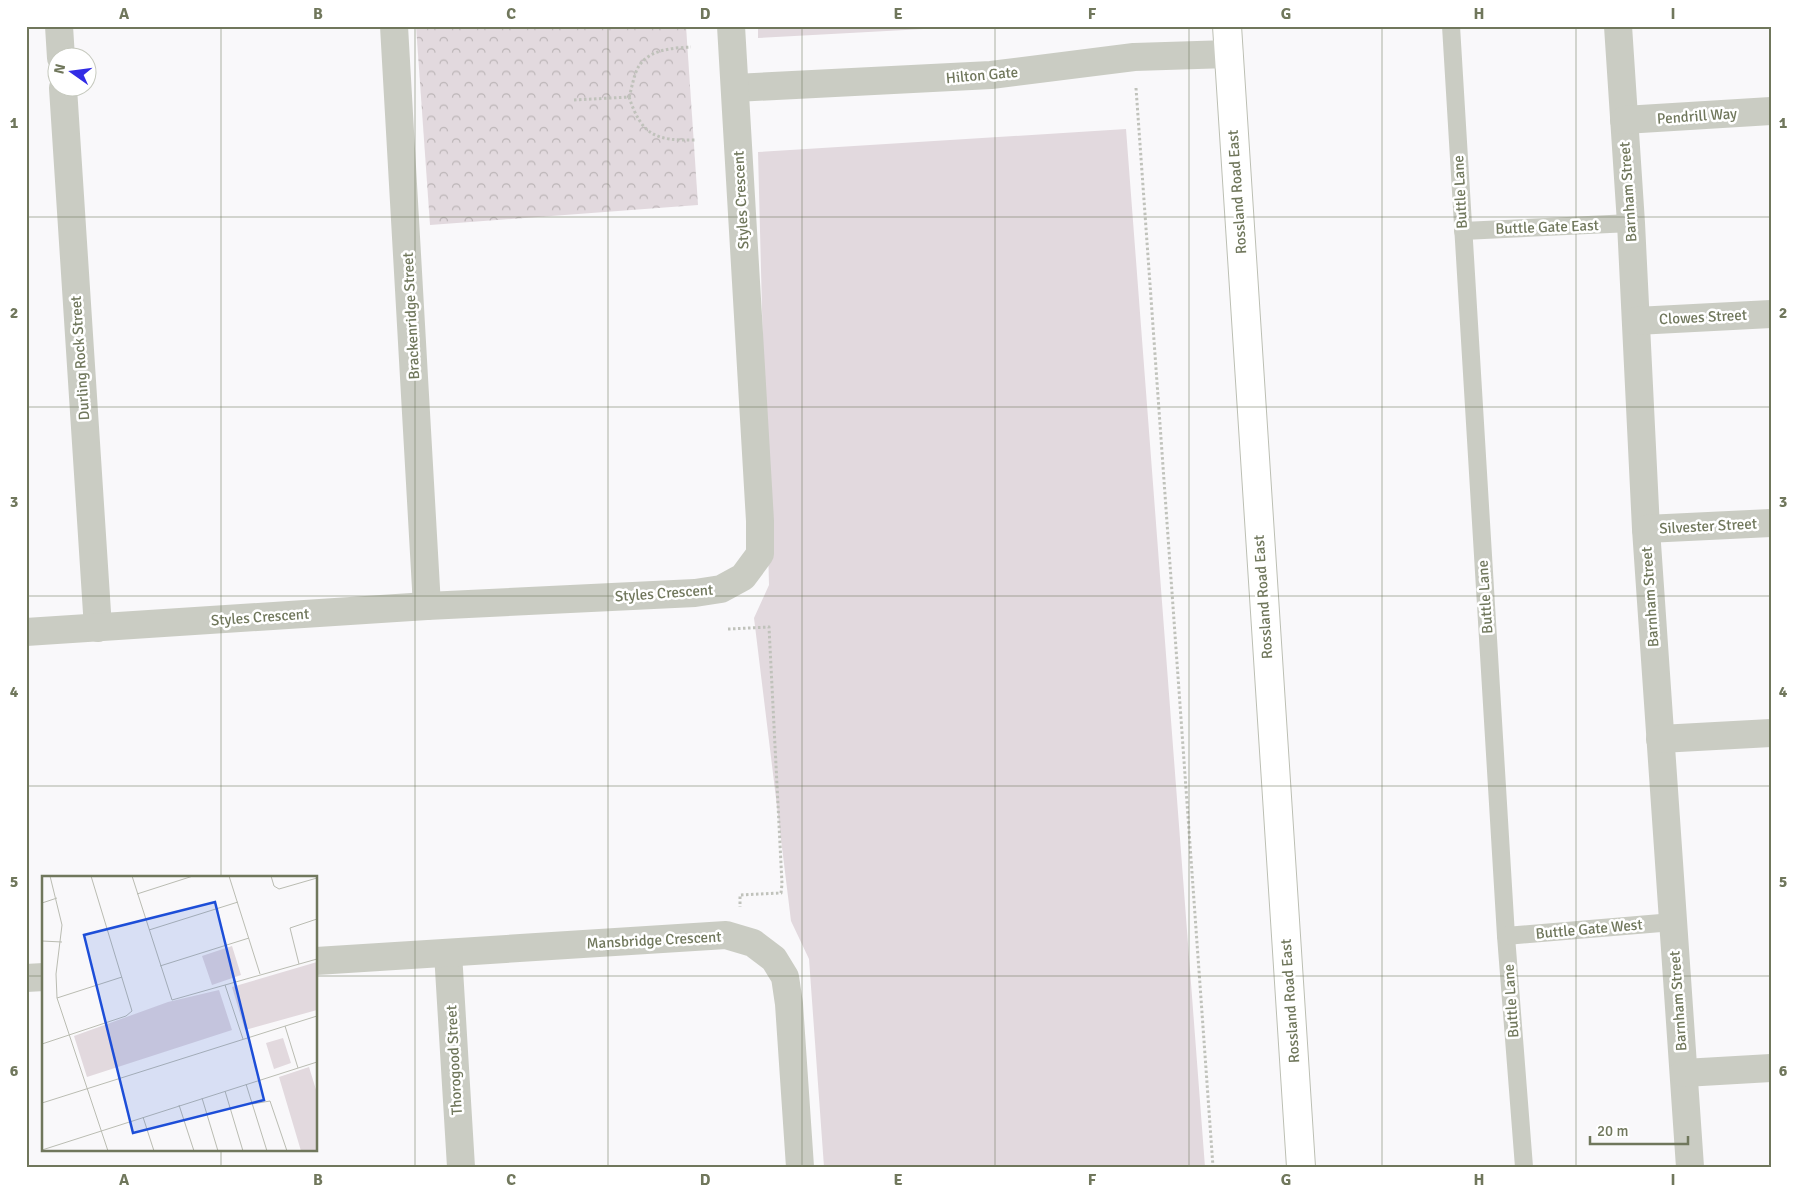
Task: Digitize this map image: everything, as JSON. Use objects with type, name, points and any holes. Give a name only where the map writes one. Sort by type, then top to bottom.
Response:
[{"type":"main road","name":"Rossland Road East","points":[[1227,26],[1301,1167]]},
{"type":"street","points":[[59,26],[60,48]]},
{"type":"street","name":"Brackenridge Street","points":[[394,26],[427,606]]},
{"type":"street","name":"Styles Crescent","points":[[26,632],[427,606],[695,593],[721,589],[743,577],[760,554],[731,26]]},
{"type":"street","name":"Barnham Street","points":[[1618,26],[1636,321],[1646,529],[1690,1167]]},
{"type":"street","name":"Hilton Gate","points":[[735,88],[991,75],[1134,57],[1229,54]]},
{"type":"street","name":"Durling Rock Street","points":[[64,98],[98,628]]},
{"type":"street","name":"Pendrill Way","points":[[1624,120],[1771,111]]},
{"type":"street","name":"Clowes Street","points":[[1636,321],[1771,314]]},
{"type":"street","name":"Silvester Street","points":[[1646,529],[1771,523]]},
{"type":"street","points":[[1660,739],[1771,733]]},
{"type":"street","name":"Mansbridge Crescent","points":[[318,961],[726,935],[753,943],[774,959],[785,977],[789,1004],[800,1167]]},
{"type":"street","name":"Thorogood Street","points":[[448,953],[461,1167]]},
{"type":"street","points":[[26,978],[42,977]]},
{"type":"street","points":[[1684,1073],[1771,1068]]},
{"type":"lane","name":"Buttle Lane","points":[[1451,26],[1506,936],[1524,1167]]},
{"type":"lane","name":"Buttle Gate East","points":[[1463,230],[1630,223]]},
{"type":"lane","name":"Buttle Gate West","points":[[1506,936],[1673,922]]},
{"type":"path","points":[[691,47],[669,48],[656,53],[639,65],[629,97],[636,118],[648,132],[674,140],[696,140]]},
{"type":"path","points":[[1134,57],[1213,1167]]},
{"type":"path","points":[[574,100],[629,97]]},
{"type":"path","points":[[728,629],[769,627],[781,874],[781,893],[740,895],[740,907]]},
{"type":"green space","points":[[416,26],[686,26],[698,205],[430,225]]},
{"type":"green space","points":[[758,26],[979,26],[758,38]]},
{"type":"green space","points":[[1126,129],[1205,1167],[824,1167],[809,959],[791,921],[754,618],[769,585],[758,152]]}]
